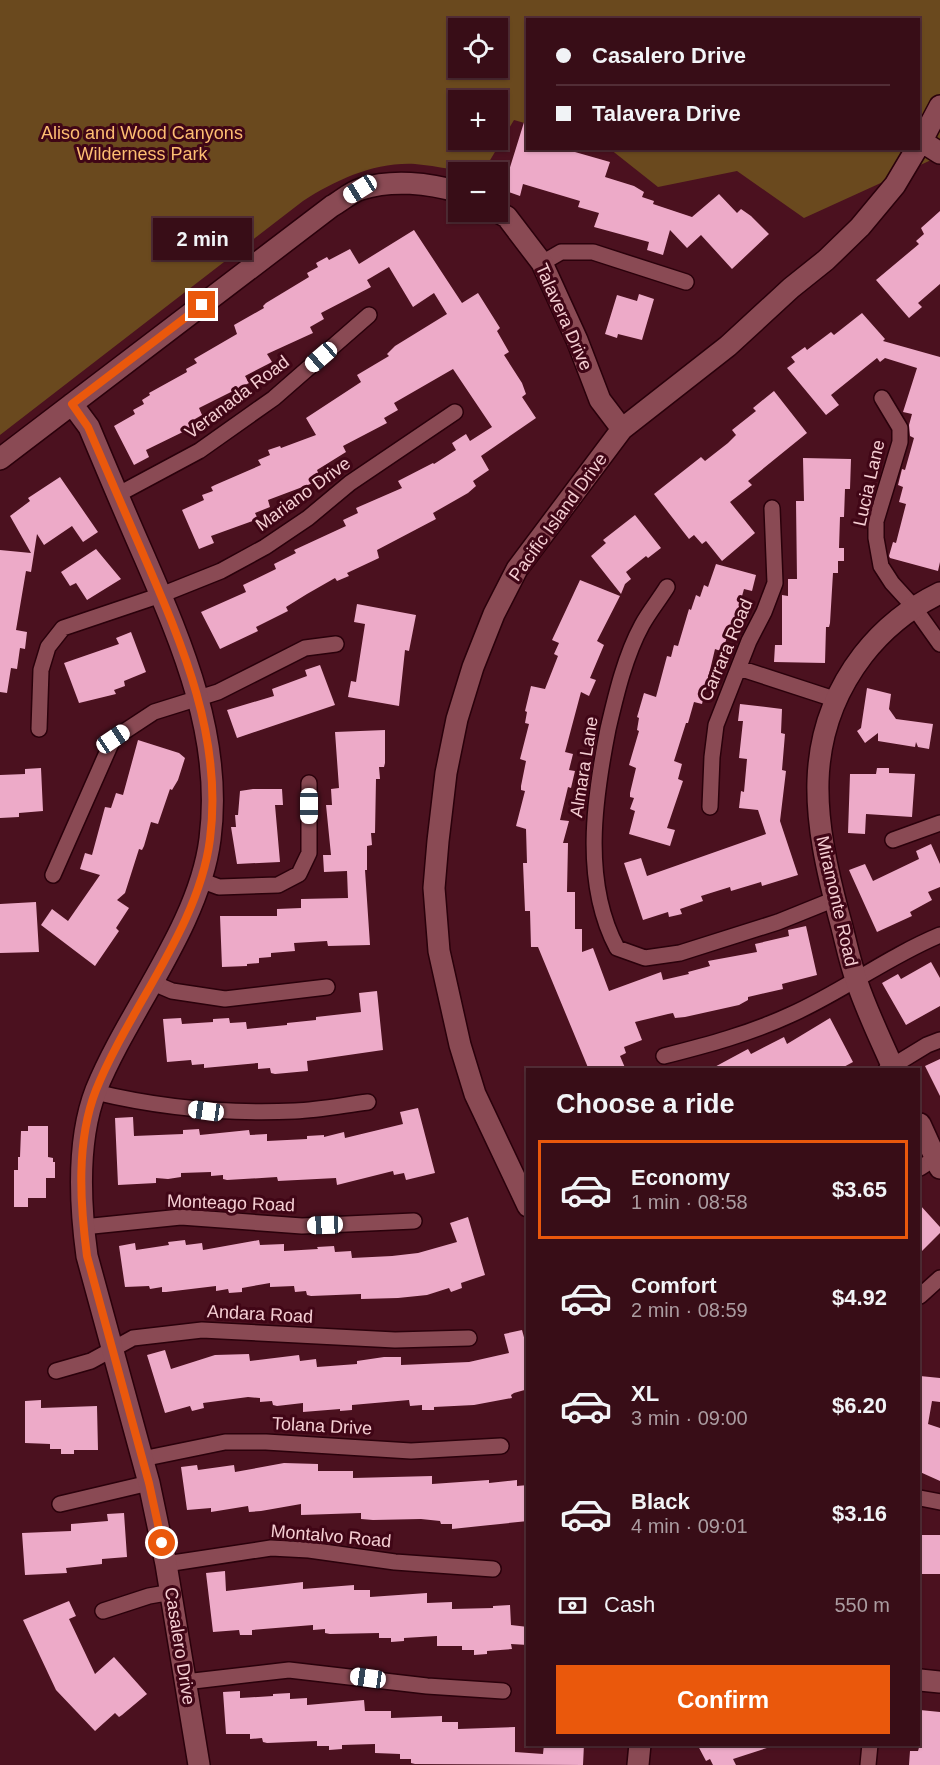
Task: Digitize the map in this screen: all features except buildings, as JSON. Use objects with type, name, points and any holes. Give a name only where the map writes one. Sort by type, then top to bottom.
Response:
[{"type":"street","name":"Pacific Island Drive","points":[[920,143],[940,105]]},
{"type":"street","points":[[920,145],[940,153]]},
{"type":"street","name":"Pacific Island Drive","points":[[526,1202],[475,1094],[448,997],[439,951],[434,888],[439,829],[446,773],[457,719],[472,667],[494,614],[517,569],[622,429],[728,346],[791,288],[826,260],[860,227],[895,185],[916,150]]},
{"type":"street","points":[[0,459],[332,206],[360,189],[399,183],[435,185],[448,189]]},
{"type":"street","name":"Talavera Drive","points":[[508,218],[542,263],[577,340],[600,400],[622,429]]},
{"type":"street","points":[[542,263],[561,252],[593,252],[686,282]]},
{"type":"street","name":"Veranada Road","points":[[117,495],[199,451],[274,398],[369,315]]},
{"type":"street","name":"Lucia Lane","points":[[882,398],[900,428],[900,442],[876,521],[876,538],[881,566],[940,644]]},
{"type":"street","name":"Casalero Drive","points":[[72,404],[88,427],[161,595],[199,698],[210,755],[212,798],[210,840],[200,880],[182,925],[120,1039],[95,1092],[82,1162],[83,1227],[87,1256],[149,1483],[172,1592],[198,1765]]},
{"type":"street","name":"Mariano Drive","points":[[39,729],[41,670],[48,647],[63,628],[161,595],[221,571],[265,547],[308,518],[350,483],[455,412]]},
{"type":"street","name":"Carrara Road","points":[[711,807],[712,757],[716,725],[775,583],[772,508]]},
{"type":"street","name":"Almara Lane","points":[[667,587],[641,626],[629,656],[615,697],[599,775],[594,817],[598,892],[606,927],[617,948],[645,958],[680,952],[778,922],[835,899]]},
{"type":"street","name":"Miramonte Road","points":[[891,1068],[856,979],[835,899],[822,844],[818,765],[823,734],[834,699],[852,668],[875,639],[913,606],[940,593]]},
{"type":"street","points":[[53,875],[113,739],[154,712],[218,692],[305,648],[336,644]]},
{"type":"street","points":[[739,668],[834,699]]},
{"type":"street","points":[[200,880],[219,887],[278,885],[299,873],[309,853],[309,783]]},
{"type":"street","points":[[893,840],[940,823]]},
{"type":"street","points":[[664,1056],[743,1036],[792,1015],[910,947],[940,935]]},
{"type":"street","points":[[151,982],[172,991],[225,999],[327,987]]},
{"type":"street","points":[[891,1068],[940,1040]]},
{"type":"street","points":[[95,1092],[206,1111],[296,1111],[368,1102]]},
{"type":"street","points":[[920,1124],[934,1162]]},
{"type":"street","name":"Monteago Road","points":[[83,1227],[181,1217],[302,1226],[414,1221]]},
{"type":"street","points":[[920,1296],[940,1278]]},
{"type":"street","name":"Andara Road","points":[[56,1371],[91,1361],[133,1338],[202,1330],[395,1340],[469,1338]]},
{"type":"street","name":"Tolana Drive","points":[[142,1459],[225,1442],[266,1442],[411,1451],[501,1446]]},
{"type":"street","points":[[60,1504],[149,1483]]},
{"type":"street","points":[[920,1498],[940,1502]]},
{"type":"street","name":"Montalvo Road","points":[[166,1563],[271,1548],[395,1562],[493,1569]]},
{"type":"street","points":[[103,1611],[149,1596],[172,1592]]},
{"type":"street","points":[[185,1682],[289,1670],[427,1686],[503,1691]]},
{"type":"street","points":[[920,1680],[940,1682]]},
{"type":"street","points":[[638,1765],[640,1746]]},
{"type":"street","points":[[868,1765],[870,1746]]},
{"type":"green space","name":"Aliso and Wood Canyons Wilderness Park","points":[[0,0],[940,0],[940,156],[804,218],[737,171],[658,187],[611,150],[920,150],[920,18],[526,18],[526,123],[514,120],[508,130],[508,90],[448,90],[448,150],[496,150],[489,162],[448,162],[448,169],[415,164],[385,166],[356,174],[303,201],[0,435]]},
{"type":"route","points":[[162,1543],[149,1483],[87,1256],[83,1227],[82,1162],[95,1092],[120,1039],[182,925],[200,880],[210,840],[211,764],[199,698],[161,595],[88,427],[72,404],[202,305]]}]
